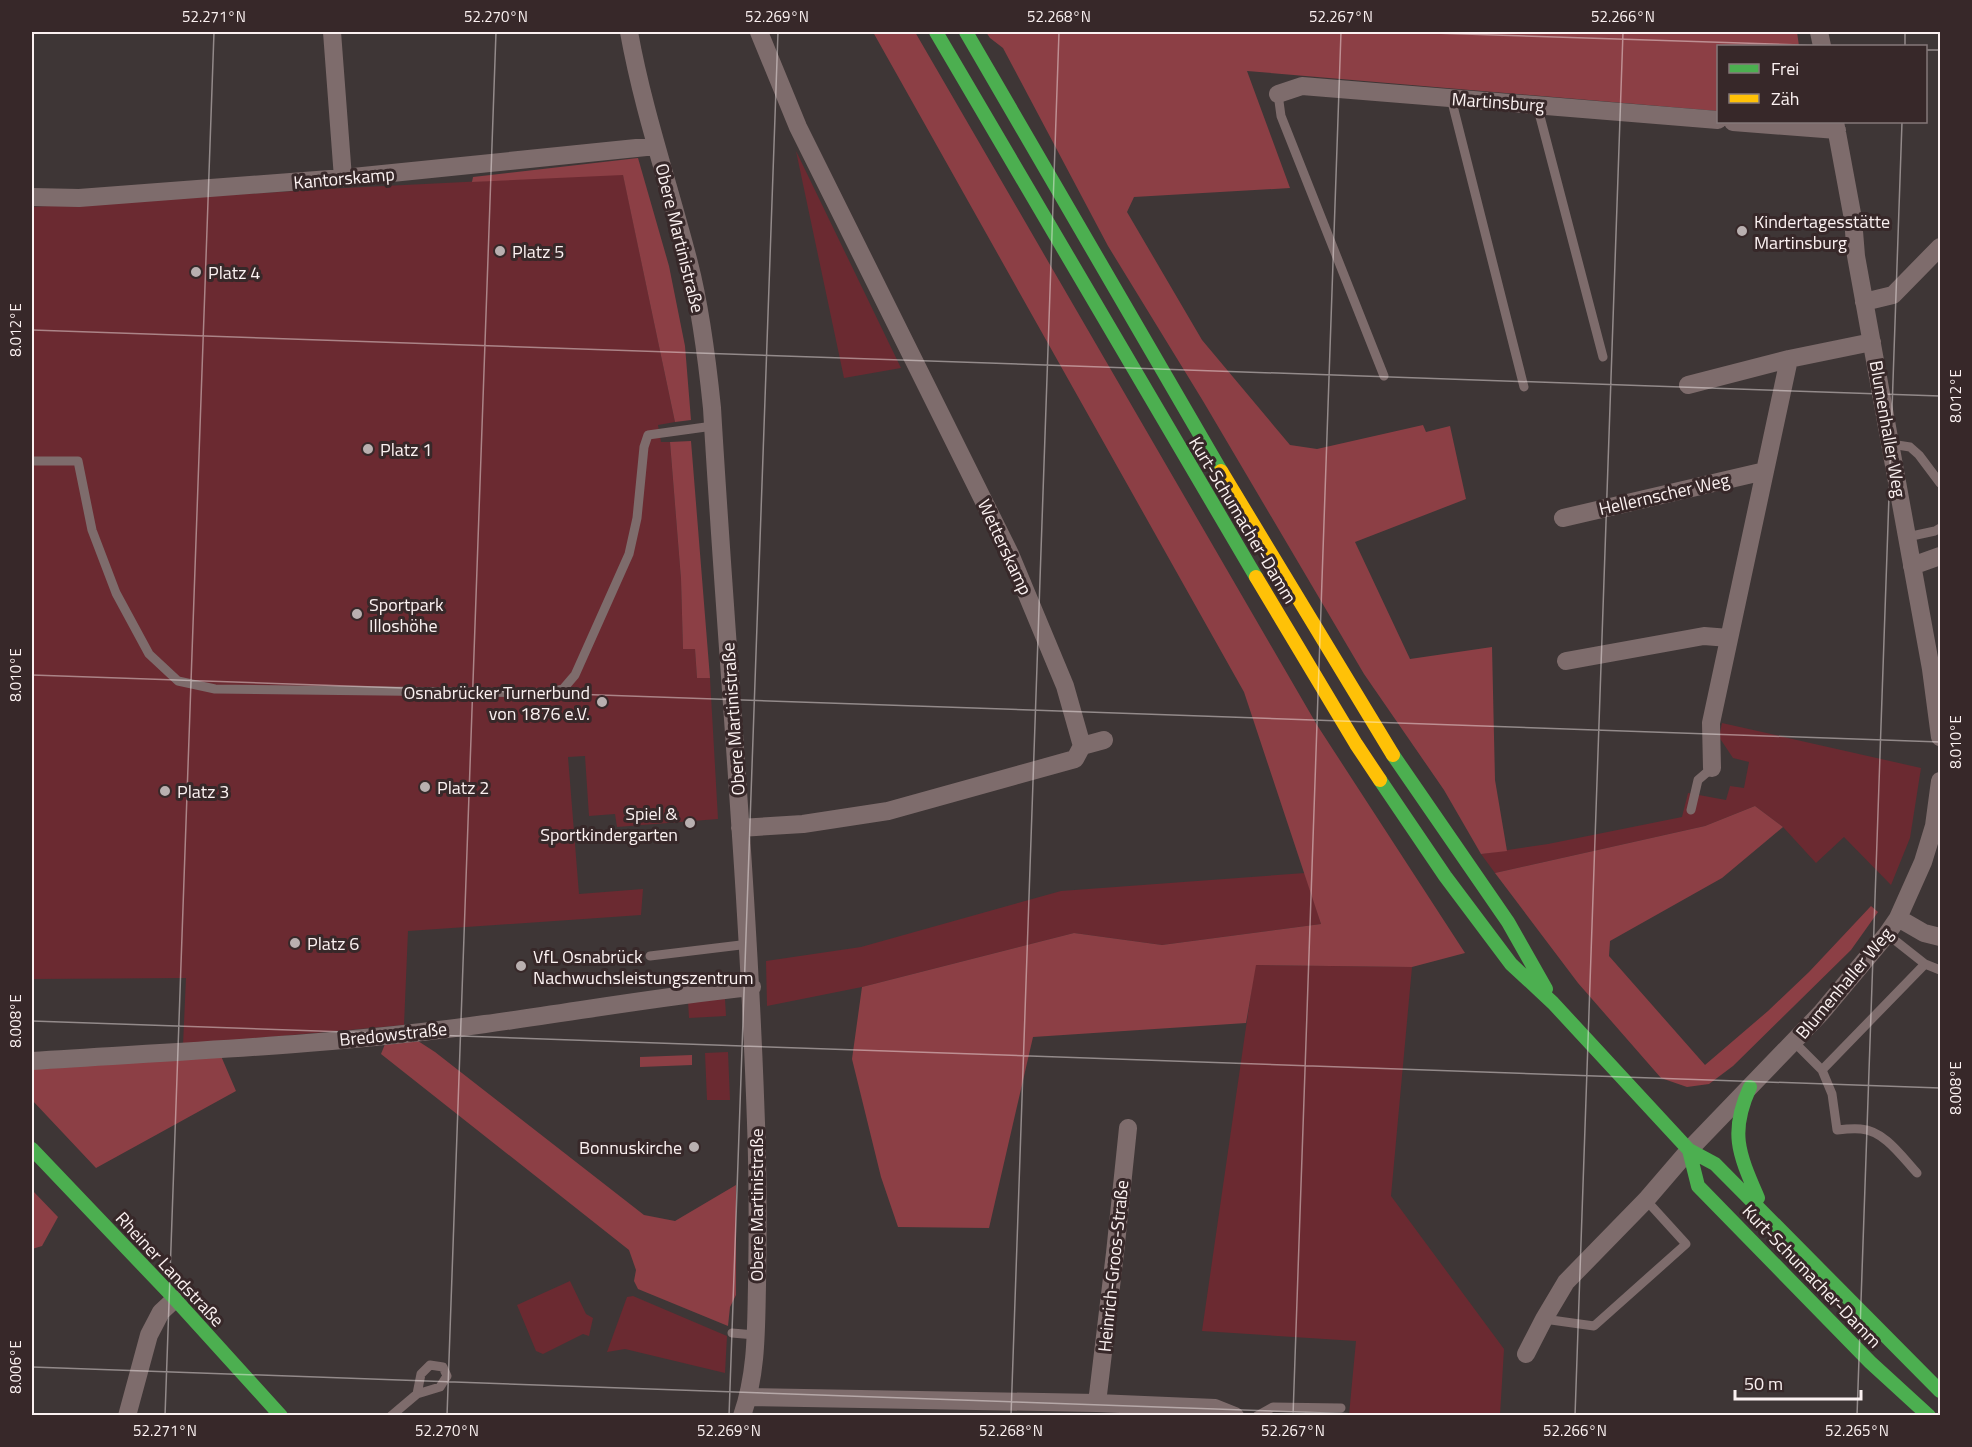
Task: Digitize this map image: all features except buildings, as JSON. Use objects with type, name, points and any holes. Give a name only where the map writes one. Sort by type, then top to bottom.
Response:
[{"type":"main road","name":"Kurt-Schumacher-Damm","points":[[936,32],[1183,456],[1356,744],[1445,876],[1511,964],[1553,1002],[1689,1150],[1715,1164],[1941,1391]]},
{"type":"main road","name":"Kurt-Schumacher-Damm","points":[[966,32],[1196,429],[1378,733],[1512,927],[1528,952],[1553,1002]]},
{"type":"main road","points":[[1750,1087],[1741,1104],[1737,1121],[1737,1142],[1743,1164],[1766,1214]]},
{"type":"main road","name":"Rheiner Landstraße","points":[[32,1149],[175,1299],[281,1416]]},
{"type":"main road","name":"Kurt-Schumacher-Damm","points":[[1689,1150],[1698,1186],[1870,1362],[1929,1416]]},
{"type":"street","points":[[332,32],[344,183]]},
{"type":"street","name":"Obere Martinistraße","points":[[629,32],[636,69],[692,275],[705,341],[713,426],[752,987],[759,1221],[754,1371],[749,1397],[742,1416]]},
{"type":"street","name":"Wetterskamp","points":[[759,32],[798,127],[1010,554],[1065,686],[1082,746]]},
{"type":"street","name":"Martinsburg","points":[[1278,94],[1302,86],[1717,120]]},
{"type":"street","points":[[1759,123],[1836,126]]},
{"type":"street","name":"Blumenhaller Weg","points":[[1836,126],[1853,219],[1856,256],[1912,566],[1936,668],[1941,737]]},
{"type":"street","name":"Kantorskamp","points":[[32,197],[79,198],[344,183],[656,146]]},
{"type":"street","points":[[1864,302],[1893,295],[1941,247]]},
{"type":"street","points":[[1688,385],[1789,359],[1872,342]]},
{"type":"street","points":[[1712,768],[1711,723],[1789,359]]},
{"type":"street","name":"Hellernscher Weg","points":[[1563,518],[1765,471]]},
{"type":"street","points":[[1912,566],[1941,556]]},
{"type":"street","points":[[1566,661],[1704,636],[1729,638]]},
{"type":"street","points":[[740,828],[803,824],[888,811],[1075,759],[1082,746],[1104,740]]},
{"type":"street","name":"Blumenhaller Weg","points":[[1526,1354],[1566,1282],[1794,1042],[1855,974],[1887,934],[1898,918],[1937,826],[1941,781]]},
{"type":"street","points":[[1898,918],[1924,933],[1941,937]]},
{"type":"street","name":"Bredowstraße","points":[[32,1062],[278,1046],[484,1024],[679,995],[752,987]]},
{"type":"street","name":"Heinrich-Groos-Straße","points":[[1097,1403],[1128,1128]]},
{"type":"street","points":[[127,1416],[149,1335],[161,1312],[175,1299]]},
{"type":"street","points":[[749,1397],[1097,1403],[1215,1408],[1235,1416]]},
{"type":"lane","points":[[1278,94],[1281,116],[1384,376]]},
{"type":"lane","points":[[1451,98],[1524,387]]},
{"type":"lane","points":[[1537,105],[1604,357]]},
{"type":"lane","points":[[32,461],[78,460],[92,530],[116,593],[149,654],[178,681],[215,689],[545,693],[563,689],[575,675],[629,554],[636,518],[644,447],[648,435],[713,426]]},
{"type":"lane","points":[[1891,444],[1910,447],[1941,483]]},
{"type":"lane","points":[[1907,537],[1941,528]]},
{"type":"lane","points":[[1691,810],[1698,780],[1712,768]]},
{"type":"lane","points":[[1887,934],[1925,964],[1941,970]]},
{"type":"lane","points":[[650,956],[749,944]]},
{"type":"lane","points":[[1822,1070],[1925,964]]},
{"type":"lane","points":[[1794,1042],[1822,1070],[1832,1094],[1837,1130],[1863,1129],[1875,1133],[1887,1141],[1917,1173]]},
{"type":"lane","points":[[1544,1319],[1594,1326],[1686,1244],[1646,1200]]},
{"type":"lane","points":[[732,1333],[755,1335]]},
{"type":"lane","points":[[391,1416],[417,1394]]},
{"type":"lane","points":[[1257,1416],[1273,1407],[1341,1408]]},
{"type":"shaded area","points":[[873,32],[915,32],[1317,725],[1465,953],[1412,967],[1256,965],[1246,1023],[1033,1037],[989,1228],[898,1227],[881,1177],[852,1059],[862,987],[1074,933],[1162,945],[1321,924],[1244,692]]},
{"type":"shaded area","points":[[986,32],[1797,32],[1799,45],[1717,45],[1717,111],[1247,71],[1290,188],[1134,197],[1127,212],[1202,340],[1290,445],[1317,449],[1423,425],[1426,432],[1450,426],[1466,499],[1355,542],[1410,659],[1492,647],[1495,780],[1507,851],[1481,854],[1444,790],[1364,674],[1203,401],[1108,246],[1003,48]]},
{"type":"shaded area","points":[[796,151],[901,368],[844,378]]},
{"type":"shaded area","points":[[638,158],[669,266],[685,346],[691,420],[675,422],[623,175],[472,182],[473,177]]},
{"type":"shaded area","name":"Sportpark Illoshöhe","points":[[623,174],[675,422],[658,425],[661,442],[670,442],[681,579],[683,649],[695,649],[697,678],[710,678],[718,819],[617,827],[615,814],[589,816],[585,756],[568,757],[579,894],[643,889],[641,915],[408,931],[404,1025],[183,1045],[186,978],[32,979],[32,207]]},
{"type":"shaded area","points":[[691,441],[710,678],[697,678],[695,649],[683,649],[681,579],[670,442]]},
{"type":"shaded area","points":[[1722,723],[1921,768],[1910,838],[1891,885],[1844,837],[1816,863],[1783,827],[1755,806],[1705,826],[1495,873],[1481,854],[1548,844],[1682,817],[1688,793],[1726,800],[1730,786],[1744,788],[1749,762],[1733,758],[1719,737]]},
{"type":"shaded area","points":[[1755,806],[1783,827],[1722,878],[1610,941],[1609,956],[1705,1065],[1809,972],[1871,906],[1878,912],[1851,950],[1733,1066],[1709,1084],[1687,1087],[1661,1078],[1578,983],[1495,873],[1705,826]]},
{"type":"shaded area","points":[[1305,873],[1321,924],[1162,945],[1074,933],[862,987],[767,1006],[766,961],[861,947],[1061,891]]},
{"type":"shaded area","points":[[1255,965],[1412,967],[1391,1196],[1504,1349],[1500,1415],[1349,1415],[1356,1341],[1202,1331]]},
{"type":"shaded area","points":[[725,999],[726,1016],[689,1018],[688,1001]]},
{"type":"shaded area","points":[[418,1041],[644,1215],[675,1221],[736,1185],[736,1295],[730,1307],[728,1326],[638,1289],[634,1281],[636,1270],[629,1250],[381,1054],[385,1044]]},
{"type":"shaded area","points":[[728,1052],[730,1100],[707,1100],[705,1053]]},
{"type":"shaded area","points":[[692,1055],[692,1065],[640,1067],[640,1057]]},
{"type":"shaded area","points":[[221,1056],[236,1091],[96,1168],[32,1100],[32,1068]]},
{"type":"shaded area","points":[[32,1190],[58,1217],[42,1246],[32,1249]]},
{"type":"shaded area","points":[[570,1281],[586,1314],[593,1318],[589,1336],[583,1334],[543,1354],[536,1351],[517,1305]]},
{"type":"shaded area","points":[[633,1296],[727,1336],[725,1373],[625,1349],[607,1352],[627,1297]]},
{"type":"traffic: fast","points":[[936,32],[1256,577]]},
{"type":"traffic: fast","points":[[966,32],[1221,471]]},
{"type":"traffic: fast","points":[[1393,755],[1508,922],[1546,989]]},
{"type":"traffic: fast","points":[[1380,780],[1445,876],[1511,964],[1553,1003],[1689,1150],[1715,1164],[1940,1391]]},
{"type":"traffic: fast","points":[[1750,1087],[1738,1131],[1742,1156],[1758,1198]]},
{"type":"traffic: fast","points":[[32,1149],[175,1299],[281,1416]]},
{"type":"traffic: fast","points":[[1689,1150],[1698,1186],[1870,1362],[1929,1416]]},
{"type":"traffic: slow","points":[[1221,471],[1393,755]]},
{"type":"traffic: slow","points":[[1256,577],[1380,780]]},
{"type":"place","name":"Kindertagesstätte Martinsburg","points":[[1742,231]]},
{"type":"place","name":"Platz 5","points":[[500,251]]},
{"type":"place","name":"Platz 4","points":[[196,272]]},
{"type":"place","name":"Platz 1","points":[[368,449]]},
{"type":"place","name":"Sportpark Illoshöhe","points":[[357,614]]},
{"type":"place","name":"Osnabrücker Turnerbund von 1876 e.V.","points":[[602,702]]},
{"type":"place","name":"Platz 2","points":[[425,787]]},
{"type":"place","name":"Platz 3","points":[[165,791]]},
{"type":"place","name":"Spiel & Sportkindergarten","points":[[690,823]]},
{"type":"place","name":"Platz 6","points":[[295,943]]},
{"type":"place","name":"VfL Osnabrück Nachwuchsleistungszentrum","points":[[521,966]]},
{"type":"place","name":"Bonnuskirche","points":[[694,1147]]}]
